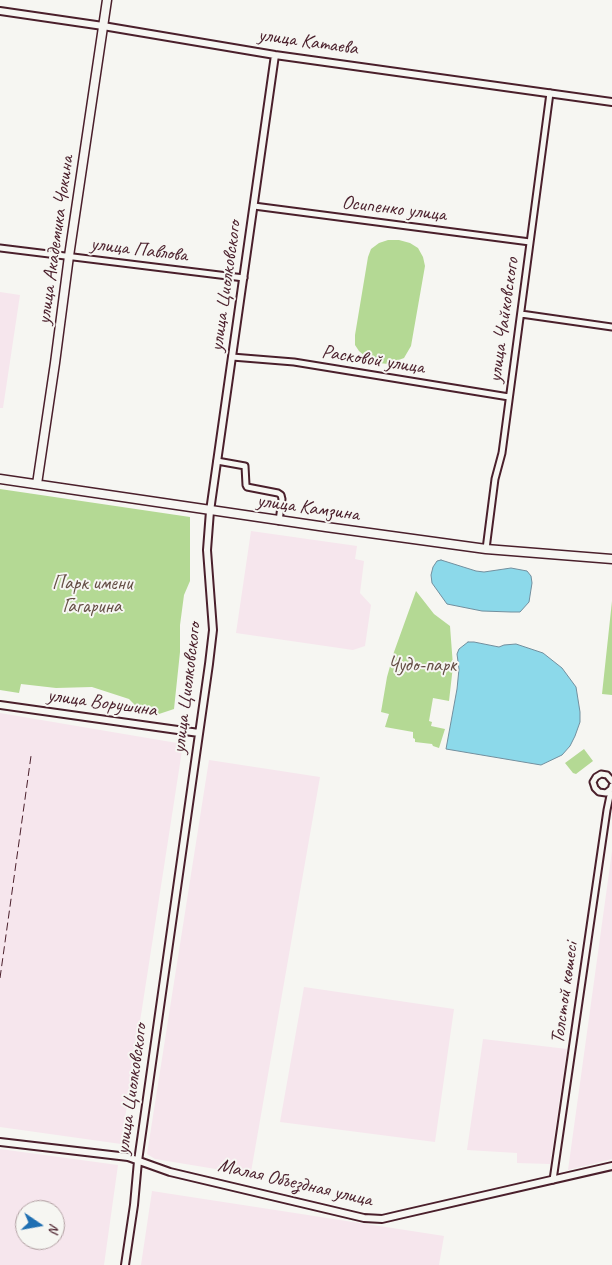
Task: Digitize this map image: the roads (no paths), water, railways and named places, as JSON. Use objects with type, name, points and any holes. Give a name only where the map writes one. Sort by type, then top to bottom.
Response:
[{"type":"main road","name":"улица Академика Чокина","points":[[37,484],[107,0]]},
{"type":"main road","name":"улица Камзина","points":[[0,479],[486,549],[612,559]]},
{"type":"street","name":"улица Катаева","points":[[0,11],[275,55],[612,102]]},
{"type":"street","name":"улица Циолковского","points":[[126,1265],[138,1161],[212,630],[212,610],[207,564],[210,510],[275,55]]},
{"type":"street","name":"улица Чайковского","points":[[486,549],[495,479],[502,454],[550,93]]},
{"type":"street","name":"Осипенко улица","points":[[254,206],[530,242]]},
{"type":"street","name":"улица Павлова","points":[[0,248],[244,278]]},
{"type":"street","points":[[521,314],[612,327]]},
{"type":"street","name":"Расковой улица","points":[[232,358],[291,362],[509,398]]},
{"type":"street","points":[[217,461],[245,466],[247,487],[281,495],[279,520]]},
{"type":"street","name":"улица Ворушина","points":[[0,705],[199,733]]},
{"type":"street","points":[[607,810],[604,799],[593,786],[594,779],[601,774],[611,779]]},
{"type":"street","points":[[599,792],[606,793],[612,788]]},
{"type":"street","name":"Толстой көшесі","points":[[553,1180],[607,810],[612,788]]},
{"type":"street","name":"Малая Объездная улица","points":[[0,1142],[128,1157],[170,1172],[364,1218],[382,1219],[612,1166]]},
{"type":"water","points":[[441,560],[476,571],[484,572],[511,568],[527,571],[531,576],[532,583],[529,602],[520,612],[482,611],[447,604],[432,583],[433,567],[437,561]]},
{"type":"water","points":[[468,642],[499,647],[516,644],[543,653],[562,668],[576,687],[580,722],[570,746],[562,755],[541,765],[446,749],[457,689],[459,669],[457,654],[459,649]]},
{"type":"railway","points":[[0,978],[31,756]]},
{"type":"park label","name":"Парк имени Гагарина","points":[[92,596]]},
{"type":"park label","name":"Чудо-парк","points":[[422,666]]}]
